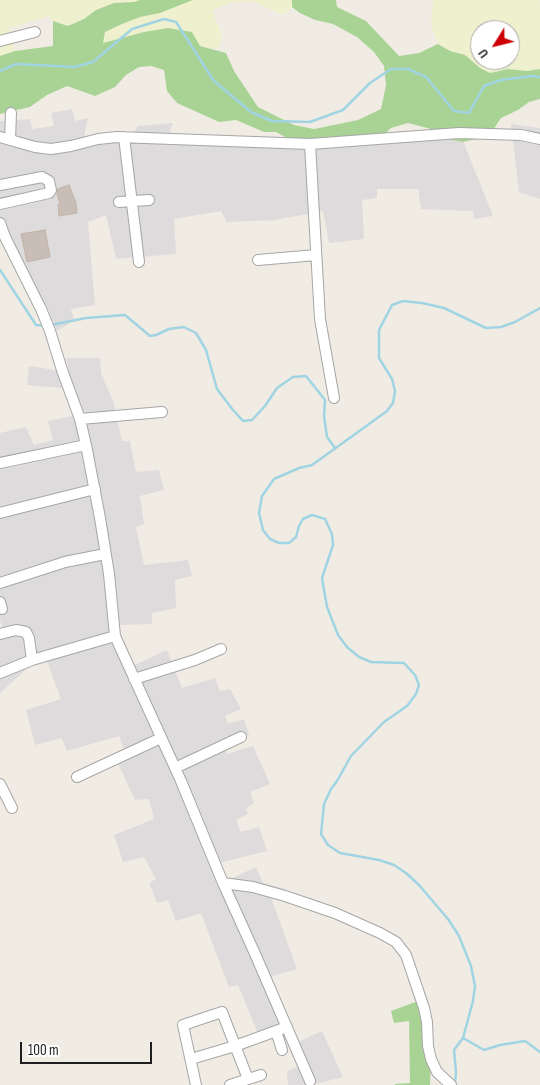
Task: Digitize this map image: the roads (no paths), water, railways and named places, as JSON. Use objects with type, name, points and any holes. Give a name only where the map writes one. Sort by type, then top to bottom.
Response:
[{"type":"street","points":[[0,41],[35,32]]},
{"type":"street","points":[[11,113],[5,139],[51,149],[98,139],[124,137],[310,144],[459,133],[521,135],[540,139]]},
{"type":"street","points":[[124,137],[139,262]]},
{"type":"street","points":[[310,144],[320,319],[334,398]]},
{"type":"street","points":[[0,185],[42,177],[47,179],[51,190],[49,193],[0,204]]},
{"type":"street","points":[[119,202],[149,200]]},
{"type":"street","points":[[0,223],[5,237],[41,308],[80,419],[95,489],[115,636],[175,768],[222,883],[310,1081]]},
{"type":"street","points":[[258,260],[316,255]]},
{"type":"street","points":[[80,419],[162,412]]},
{"type":"street","points":[[0,463],[86,445]]},
{"type":"street","points":[[0,513],[95,489]]},
{"type":"street","points":[[0,584],[65,562],[105,554]]},
{"type":"street","points":[[0,634],[16,630],[26,632],[29,638],[32,660]]},
{"type":"street","points":[[0,673],[32,660],[115,636]]},
{"type":"street","points":[[134,679],[195,660],[221,649]]},
{"type":"street","points":[[77,777],[161,738]]},
{"type":"street","points":[[175,768],[241,738]]},
{"type":"street","points":[[0,784],[12,808]]},
{"type":"street","points":[[222,883],[253,887],[285,896],[335,914],[396,942],[406,955],[424,1008],[428,1046],[437,1072],[451,1085]]},
{"type":"street","points":[[196,1085],[183,1025],[222,1012],[248,1079]]},
{"type":"street","points":[[191,1059],[235,1046],[287,1026]]},
{"type":"street","points":[[276,1031],[282,1050]]},
{"type":"street","points":[[230,1085],[261,1075]]},
{"type":"waterway","points":[[0,71],[16,64],[74,67],[93,62],[132,29],[164,19],[176,22],[214,81],[251,112],[272,121],[310,122],[343,110],[370,83],[391,69],[408,69],[426,77],[454,111],[469,113],[484,86],[501,80],[532,76],[540,77]]},
{"type":"waterway","points":[[0,270],[36,325],[46,326]]},
{"type":"waterway","points":[[455,1084],[454,1050],[463,1038],[475,986],[471,966],[459,936],[448,919],[419,885],[406,873],[394,865],[379,860],[340,853],[328,845],[321,834],[324,804],[351,756],[384,722],[407,706],[416,694],[419,685],[415,675],[404,663],[371,662],[359,657],[347,647],[338,635],[327,607],[322,578],[333,545],[332,534],[325,519],[312,515],[303,519],[296,537],[289,543],[279,543],[270,539],[263,530],[259,513],[262,496],[274,479],[299,468],[312,465],[387,411],[393,403],[395,391],[392,379],[379,358],[379,330],[392,305],[403,301],[444,308],[486,328],[501,327],[515,322],[540,308]]},
{"type":"waterway","points":[[51,325],[86,318],[125,315],[150,336],[169,329],[184,327],[196,333],[206,350],[217,389],[243,421],[252,420],[265,406],[277,388],[293,377],[306,376],[325,400],[324,416],[327,437],[335,448]]},
{"type":"waterway","points":[[463,1038],[484,1050],[525,1041],[540,1052]]}]
